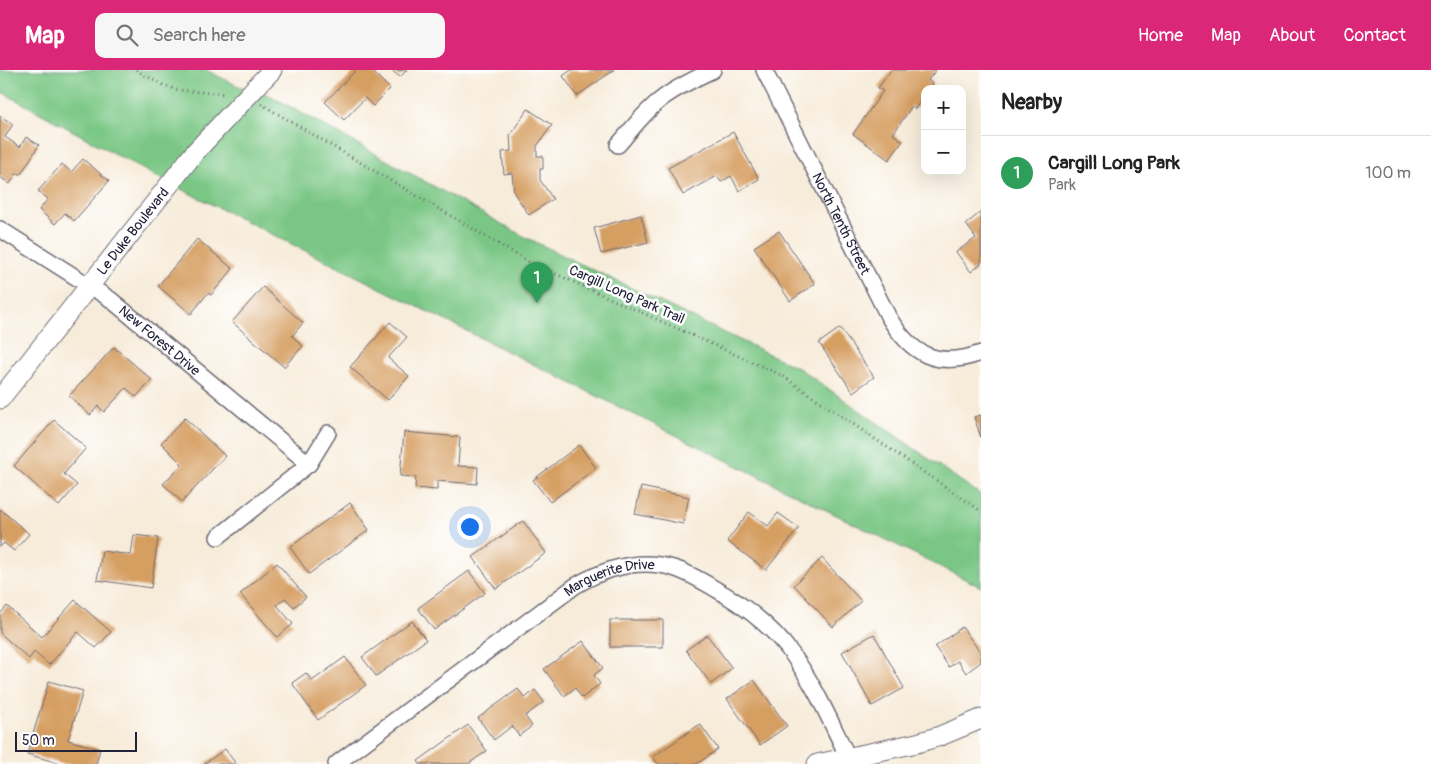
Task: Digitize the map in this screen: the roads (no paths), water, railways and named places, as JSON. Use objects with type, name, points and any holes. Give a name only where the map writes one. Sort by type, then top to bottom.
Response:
[{"type":"street","name":"Le Duke Boulevard","points":[[0,399],[195,152],[272,70]]},
{"type":"street","points":[[618,145],[644,114],[664,97],[712,70]]},
{"type":"street","name":"North Tenth Street","points":[[764,70],[888,316],[900,335],[916,350],[924,355],[940,360],[955,360],[981,353]]},
{"type":"street","name":"New Forest Drive","points":[[0,229],[110,299],[310,464]]},
{"type":"street","points":[[218,537],[310,464],[328,434]]},
{"type":"street","name":"Marguerite Drive","points":[[336,764],[575,586],[604,571],[631,565],[648,564],[674,568],[686,573],[738,603],[770,628],[800,665],[848,757]]},
{"type":"street","points":[[817,764],[917,743],[940,736],[981,719]]},
{"type":"place","name":"Cargill Long Park","points":[[537,303]]}]
